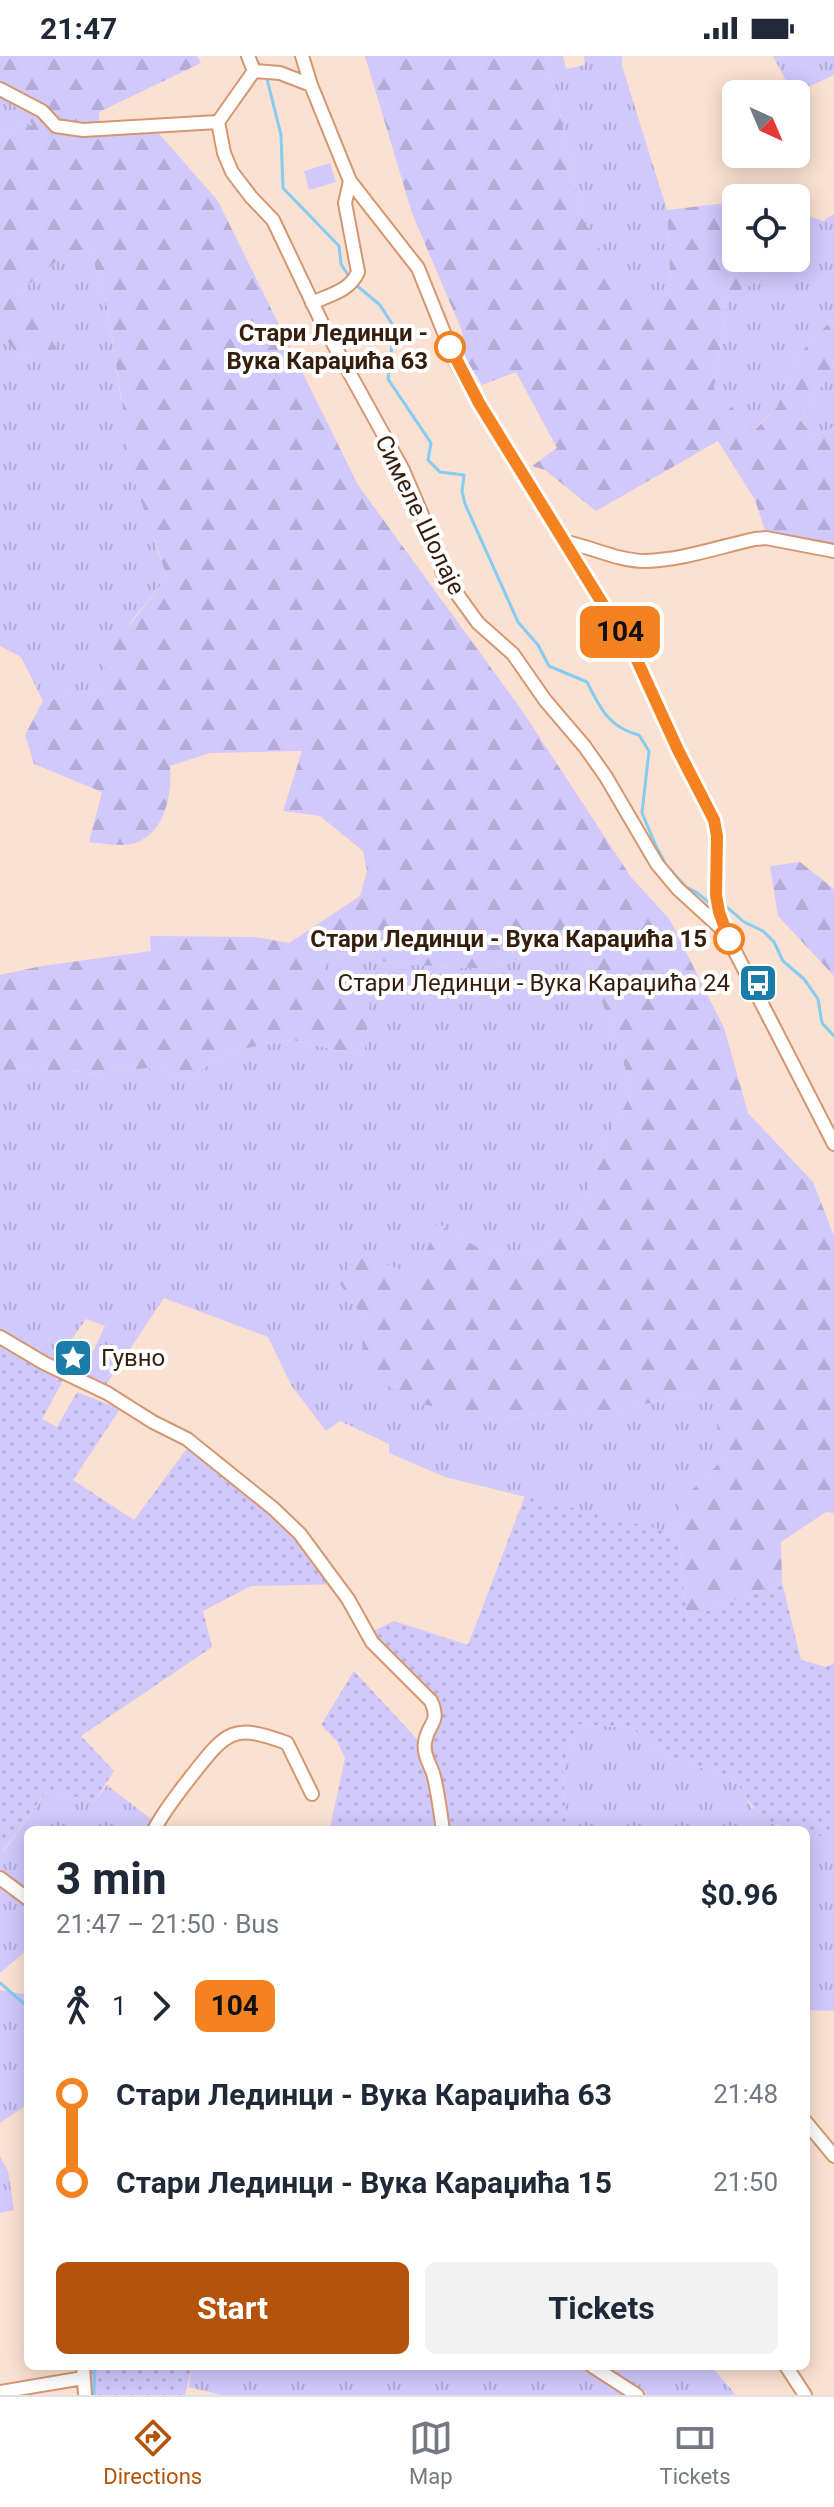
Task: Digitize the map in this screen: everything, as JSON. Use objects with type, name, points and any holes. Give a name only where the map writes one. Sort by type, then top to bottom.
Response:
[{"type":"street","points":[[248,56],[254,71]]},
{"type":"street","points":[[302,56],[350,181],[418,268],[455,360],[636,658],[714,820],[717,836],[716,895],[726,934],[834,1144]]},
{"type":"street","points":[[254,71],[280,73],[311,85]]},
{"type":"street","points":[[0,89],[42,111],[61,128],[83,130],[218,122],[254,71]]},
{"type":"street","name":"Симеле Шолаје","points":[[218,122],[224,153],[232,172],[273,220],[364,404],[403,470],[444,576],[478,623],[513,654],[545,700],[585,747],[657,864],[677,888],[726,934]]},
{"type":"street","points":[[312,303],[353,282],[358,262],[345,203],[350,181]]},
{"type":"street","points":[[566,542],[644,561],[766,538],[834,551]]},
{"type":"street","points":[[0,1337],[187,1439],[274,1509],[300,1534],[348,1599],[372,1642],[431,1701],[436,1713],[425,1739],[425,1751],[433,1773],[442,1826]]},
{"type":"street","points":[[156,1826],[175,1794],[209,1751],[228,1735],[256,1732],[287,1743],[312,1794]]},
{"type":"street","points":[[0,1878],[24,1895]]},
{"type":"street","points":[[810,2127],[834,2156]]},
{"type":"street","points":[[598,2370],[637,2395]]},
{"type":"street","points":[[789,2370],[805,2395]]},
{"type":"street","points":[[0,2392],[83,2372],[85,2395]]},
{"type":"green space","points":[[0,56],[197,56],[201,63],[99,112],[100,133],[155,129],[218,201],[358,485],[523,712],[631,877],[670,920],[724,1028],[748,1113],[813,1182],[834,1236],[834,1513],[826,1512],[781,1542],[782,1582],[687,1619],[678,1534],[682,1500],[723,1459],[713,1403],[692,1394],[623,1409],[484,1419],[415,1402],[361,1370],[364,1319],[340,1284],[358,1253],[417,1276],[437,1223],[477,1247],[539,1255],[578,1223],[603,1148],[632,1092],[619,1047],[578,937],[490,969],[398,964],[331,951],[321,975],[370,1003],[364,1056],[292,1040],[231,1051],[191,1076],[147,1068],[99,1073],[0,1070],[0,975],[151,951],[150,936],[256,937],[289,943],[360,896],[367,871],[363,851],[320,816],[283,811],[302,751],[210,753],[170,766],[167,805],[156,828],[136,843],[122,845],[89,842],[102,792],[34,764],[25,735],[43,701],[108,687],[104,658],[167,577],[134,480],[107,307],[90,249],[59,259],[22,290],[57,349],[21,358],[0,333],[0,130],[33,125],[9,100],[0,99]]},
{"type":"green space","points":[[365,56],[547,56],[583,218],[623,293],[671,290],[667,210],[722,204],[722,272],[774,272],[728,297],[714,388],[754,431],[777,407],[800,353],[831,321],[834,326],[834,366],[800,420],[814,437],[834,427],[834,546],[765,530],[755,500],[718,441],[596,511],[545,470],[532,466],[557,448],[516,372],[482,385],[464,356],[462,331],[412,213]]},
{"type":"green space","points":[[547,56],[563,56],[566,69],[585,65],[584,56],[622,56],[622,66],[667,210],[671,290],[623,294],[583,218]]},
{"type":"green space","points":[[773,56],[834,56],[834,75],[810,86],[810,80],[786,80]]},
{"type":"green space","points":[[0,99],[9,100],[34,125],[0,130]]},
{"type":"green space","points":[[330,163],[336,182],[309,190],[304,171]]},
{"type":"green space","points":[[834,214],[834,326],[831,321],[800,353],[777,407],[753,431],[714,388],[728,297],[774,272],[810,272],[810,216],[823,221]]},
{"type":"green space","points":[[90,249],[107,307],[121,400],[155,544],[167,577],[130,623],[108,687],[43,701],[21,657],[0,646],[0,333],[21,358],[56,349],[22,290],[59,259]]},
{"type":"green space","points":[[834,366],[834,427],[814,437],[800,420]]},
{"type":"green space","points":[[800,862],[834,889],[834,976],[778,916],[770,866]]},
{"type":"green space","points":[[578,937],[619,1047],[632,1092],[603,1148],[578,1223],[539,1255],[477,1247],[437,1223],[418,1276],[340,1284],[364,1319],[362,1370],[484,1419],[623,1409],[692,1394],[714,1403],[723,1459],[682,1500],[678,1534],[445,1477],[389,1453],[389,1444],[340,1421],[326,1431],[291,1385],[268,1337],[164,1298],[106,1385],[82,1375],[105,1326],[86,1319],[49,1371],[0,1343],[0,1070],[99,1073],[147,1068],[191,1076],[231,1051],[292,1040],[364,1056],[321,974],[331,951],[398,964],[490,969]]},
{"type":"green space","points":[[0,1343],[65,1377],[42,1419],[57,1427],[77,1392],[120,1409],[73,1480],[134,1520],[191,1443],[303,1531],[342,1584],[251,1586],[203,1611],[212,1647],[81,1736],[114,1771],[94,1802],[48,1789],[3,1851],[0,1850]]},
{"type":"green space","points":[[525,1496],[678,1534],[687,1619],[782,1582],[801,1660],[826,1667],[834,1663],[834,1838],[810,1835],[810,1826],[778,1826],[770,1822],[755,1809],[734,1778],[667,1757],[632,1728],[576,1724],[563,1771],[564,1826],[330,1826],[345,1758],[337,1741],[321,1725],[354,1671],[425,1748],[442,1719],[437,1701],[369,1633],[394,1621],[468,1645]]},
{"type":"green space","points":[[576,1724],[632,1728],[667,1757],[734,1778],[752,1808],[777,1826],[564,1826],[563,1771]]},
{"type":"green space","points":[[107,1785],[160,1826],[24,1826],[24,1952],[0,1973],[0,1850],[4,1851],[48,1789],[94,1802]]},
{"type":"green space","points":[[810,1835],[834,1838],[834,2011],[810,2010]]},
{"type":"green space","points":[[0,1990],[24,1994],[24,2107],[0,2123]]},
{"type":"green space","points":[[0,2156],[8,2171],[14,2210],[0,2213]]},
{"type":"green space","points":[[80,2370],[191,2370],[185,2395],[80,2395]]},
{"type":"green space","points":[[191,2370],[714,2370],[736,2395],[221,2395],[189,2387]]},
{"type":"waterway","points":[[254,56],[259,64]]},
{"type":"waterway","points":[[266,75],[281,135],[283,188],[339,246],[341,264],[351,280]]},
{"type":"waterway","points":[[356,285],[380,305],[394,327],[388,379],[431,443],[428,460],[440,472],[464,475],[462,491],[465,504],[518,622],[538,645],[549,666],[587,682],[601,708],[613,722],[639,735],[649,751],[642,813],[656,846],[666,865],[686,887],[711,904]]},
{"type":"waterway","points":[[727,907],[774,942],[783,961],[804,979],[818,999],[822,1023],[834,1036]]},
{"type":"waterway","points":[[0,1983],[24,2004]]},
{"type":"waterway","points":[[94,2395],[95,2370]]},
{"type":"bus line","name":"104","points":[[450,347],[479,403],[636,658],[714,820],[717,836],[716,895],[729,939]]},
{"type":"place","name":"Стари Лединци - Вука Караџића 63","points":[[450,347]]},
{"type":"place","name":"Стари Лединци - Вука Караџића 15","points":[[729,939]]},
{"type":"place","name":"Стари Лединци - Вука Караџића 24","points":[[758,983]]},
{"type":"place","name":"Гувно","points":[[73,1358]]}]
